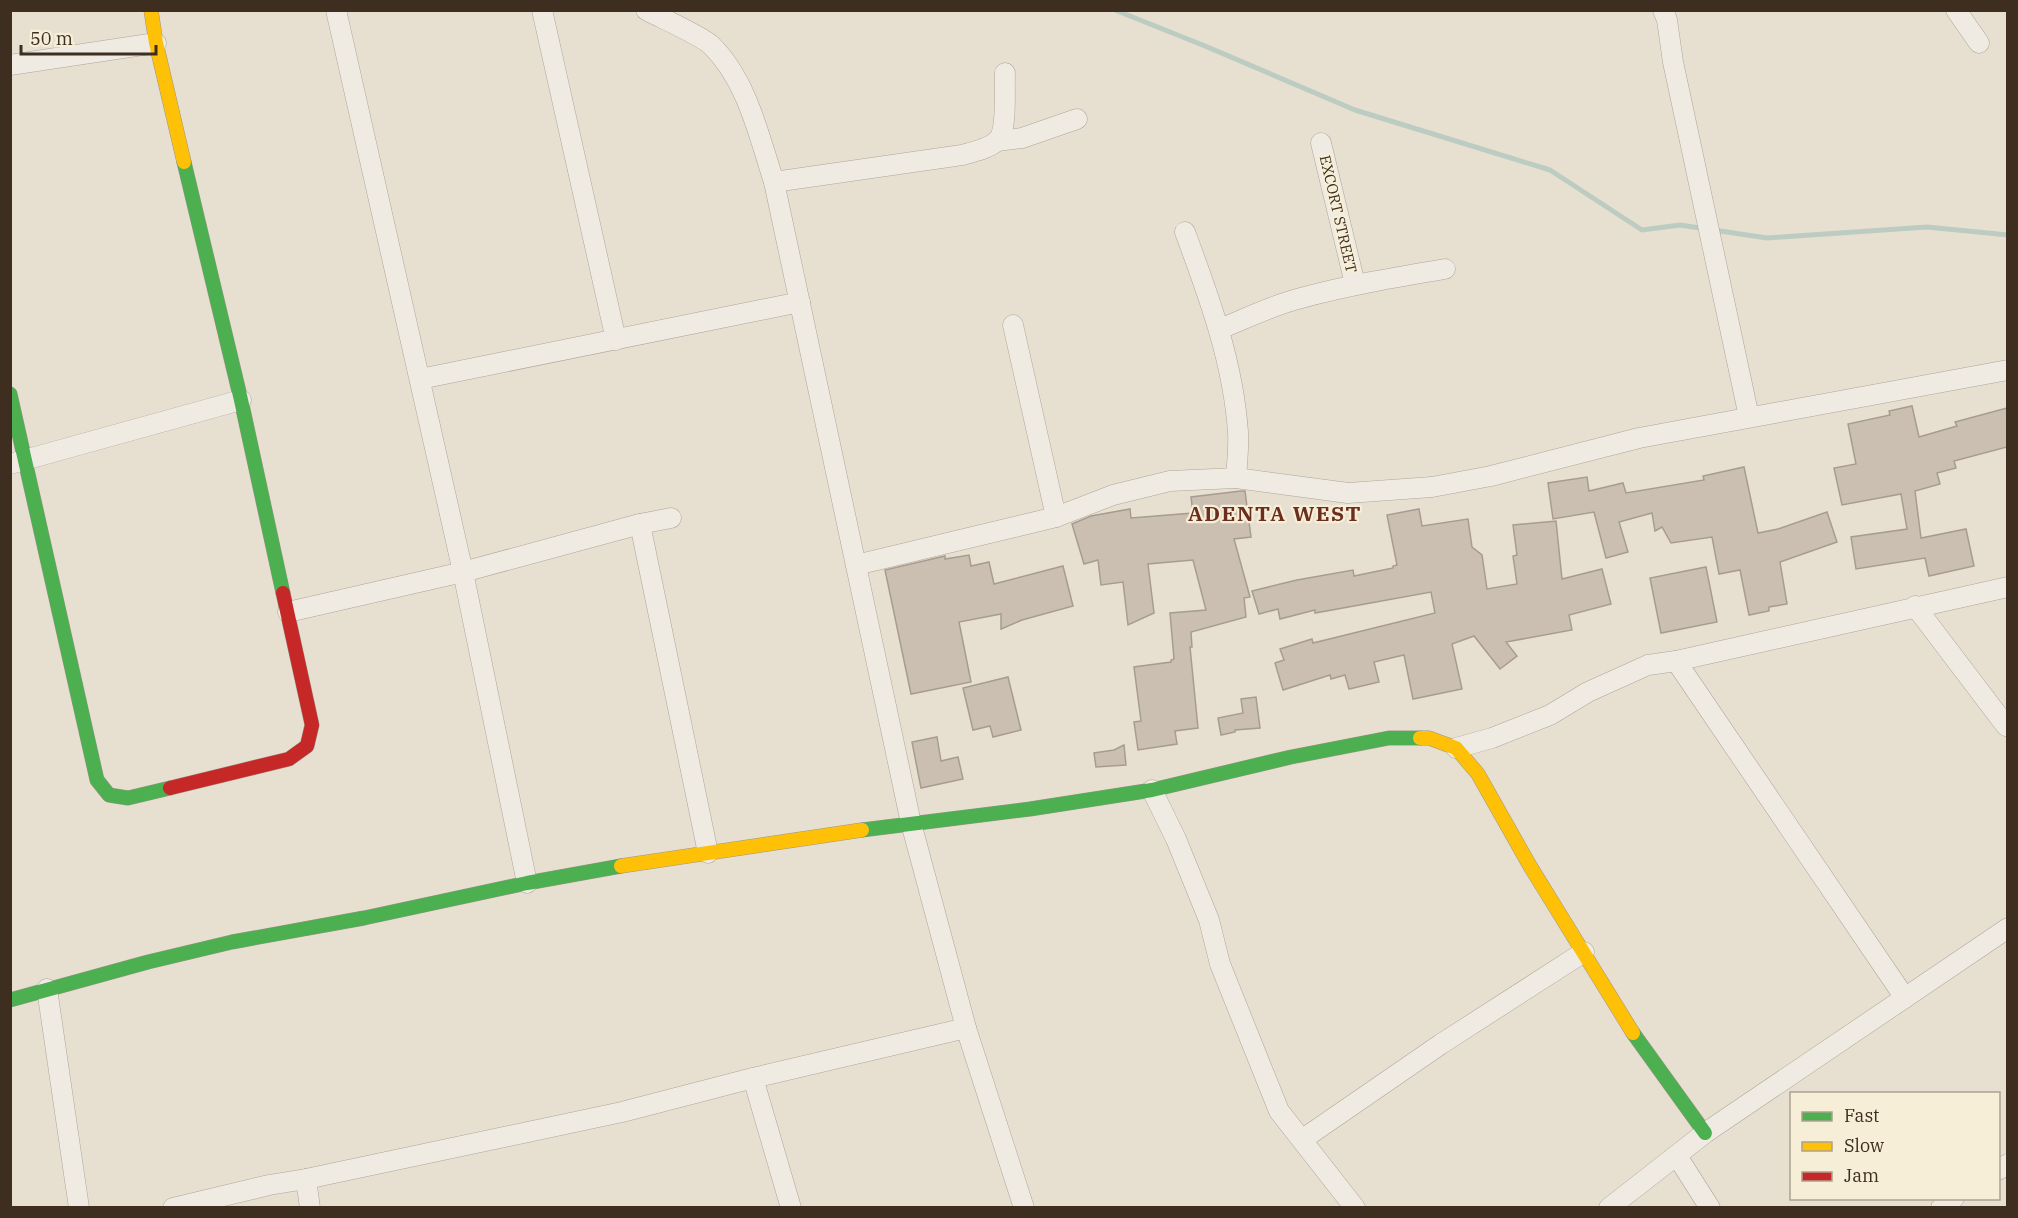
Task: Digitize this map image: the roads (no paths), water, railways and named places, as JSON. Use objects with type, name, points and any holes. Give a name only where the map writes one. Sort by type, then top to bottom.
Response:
[{"type":"street","points":[[10,394],[18,462],[97,780],[109,795],[128,798],[289,759],[307,746],[312,725],[241,400],[156,43],[151,10]]},
{"type":"street","points":[[336,10],[463,572],[527,884]]},
{"type":"street","points":[[542,10],[616,340]]},
{"type":"street","points":[[646,10],[710,44],[735,77],[754,122],[774,182],[911,823],[966,1028],[1024,1208]]},
{"type":"street","points":[[1663,10],[1668,20],[1673,62],[1749,417]]},
{"type":"street","points":[[1956,10],[1978,43]]},
{"type":"street","points":[[10,65],[156,43]]},
{"type":"street","points":[[774,182],[962,155],[987,147],[997,141],[1003,133],[1005,73]]},
{"type":"street","points":[[997,141],[1022,138],[1077,119]]},
{"type":"street","name":"EXCORT STREET","points":[[1321,143],[1355,285]]},
{"type":"street","points":[[1185,232],[1220,329],[1238,433],[1236,478]]},
{"type":"street","points":[[1220,329],[1300,298],[1355,285],[1445,269]]},
{"type":"street","points":[[420,379],[800,302]]},
{"type":"street","points":[[1013,325],[1056,517]]},
{"type":"street","points":[[856,565],[1056,517],[1113,495],[1170,481],[1236,478],[1348,493],[1432,487],[1491,476],[1639,438],[2007,370]]},
{"type":"street","points":[[18,462],[241,400]]},
{"type":"street","points":[[288,612],[463,572],[640,524],[671,518]]},
{"type":"street","points":[[640,524],[708,853]]},
{"type":"street","points":[[1456,748],[1492,738],[1550,716],[1588,692],[1648,665],[1676,662],[1915,606],[2007,587]]},
{"type":"street","points":[[1915,606],[2006,726]]},
{"type":"street","points":[[1676,662],[1905,998]]},
{"type":"street","points":[[10,1000],[232,942],[626,865],[911,823],[1030,809],[1152,789],[1291,756],[1389,738],[1429,738],[1456,748],[1478,774],[1530,866],[1636,1038],[1704,1133]]},
{"type":"street","points":[[1152,789],[1176,839],[1209,920],[1220,964],[1280,1111],[1355,1208]]},
{"type":"street","points":[[1609,1208],[1704,1133],[2007,928]]},
{"type":"street","points":[[1303,1139],[1441,1044],[1584,952]]},
{"type":"street","points":[[47,989],[79,1208]]},
{"type":"street","points":[[173,1208],[269,1185],[622,1112],[753,1078],[966,1028]]},
{"type":"street","points":[[753,1078],[791,1208]]},
{"type":"street","points":[[1677,1156],[1710,1208]]},
{"type":"street","points":[[306,1179],[310,1208]]},
{"type":"waterway","points":[[1115,10],[1355,110],[1550,170],[1642,230],[1680,225],[1767,238],[1927,227],[2008,235]]},
{"type":"district","name":"ADENTA WEST","points":[[1275,514]]}]
